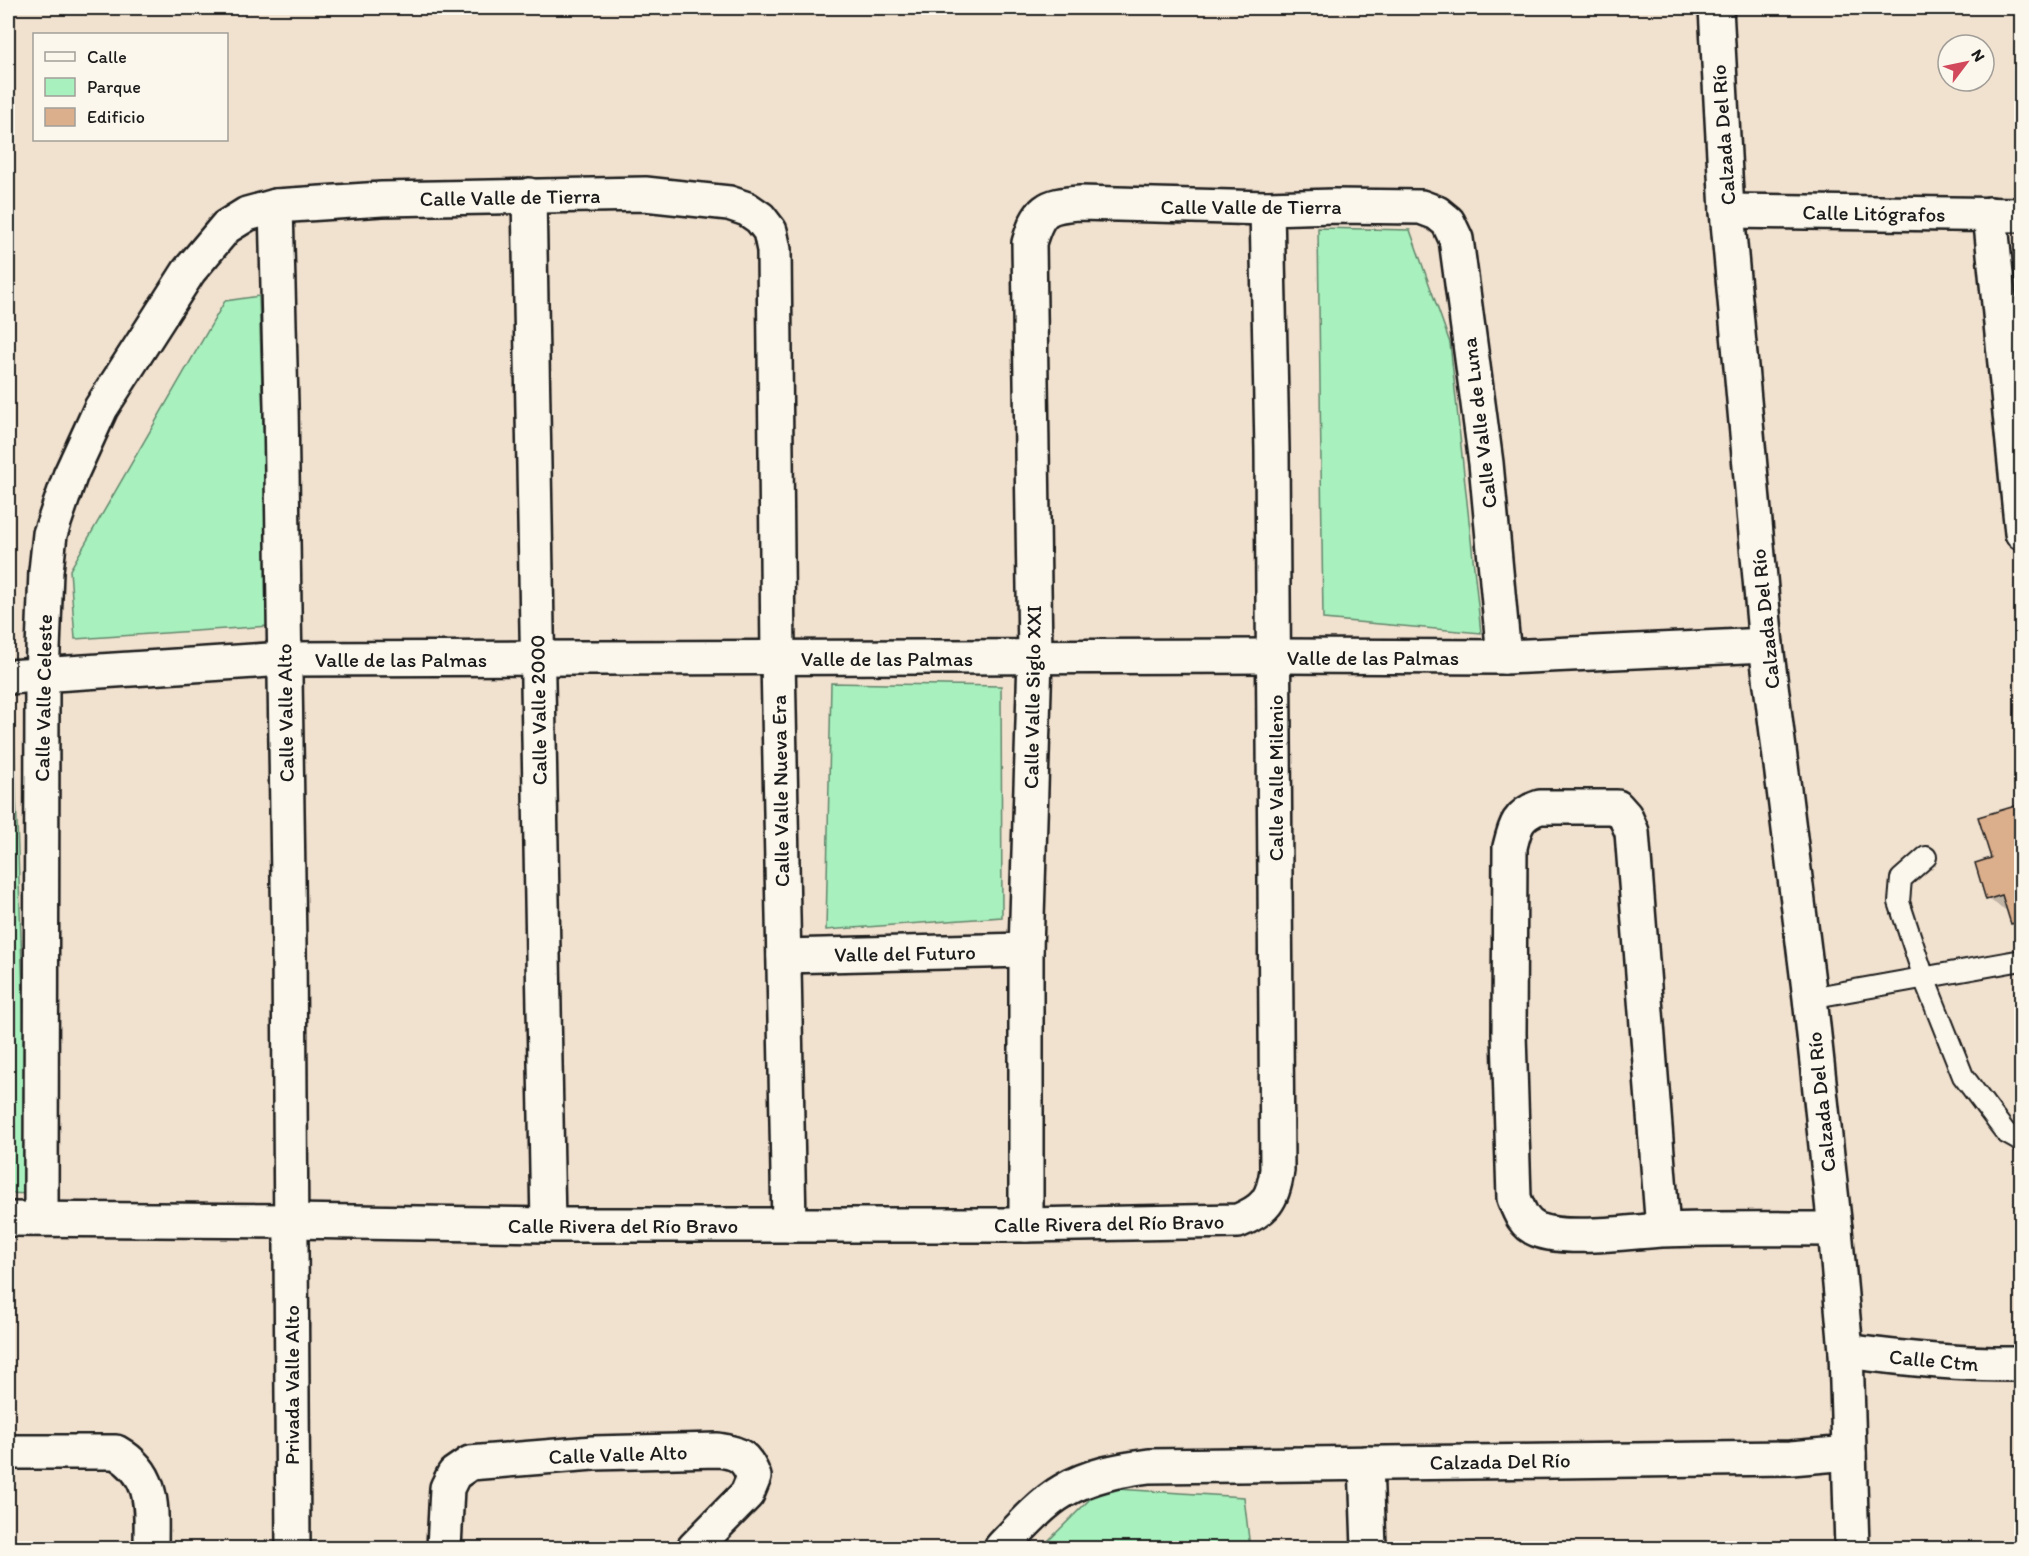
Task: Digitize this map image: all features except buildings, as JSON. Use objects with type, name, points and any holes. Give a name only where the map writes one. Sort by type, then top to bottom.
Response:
[{"type":"street","name":"Calzada Del Río","points":[[1716,8],[1727,212],[1766,645],[1810,998],[1846,1351],[1852,1548]]},
{"type":"street","name":"Calle Valle de Tierra","points":[[226,227],[247,214],[276,206],[382,199],[645,194],[729,203],[747,210],[760,218],[770,231],[774,250]]},
{"type":"street","name":"Calle Valle 2000","points":[[529,195],[541,952],[548,1225]]},
{"type":"street","name":"Calle Valle de Tierra","points":[[1080,203],[1268,208],[1421,207]]},
{"type":"street","name":"Calle Valle Siglo XXI","points":[[1026,1225],[1026,950],[1035,657],[1029,243],[1038,217],[1050,208],[1080,203]]},
{"type":"street","name":"Calle Valle Alto","points":[[276,206],[289,947],[290,1221]]},
{"type":"street","name":"Calle Valle de Luna","points":[[1421,207],[1437,213],[1448,222],[1456,238],[1486,463],[1504,657]]},
{"type":"street","name":"Calle Valle Milenio","points":[[1238,1221],[1254,1214],[1268,1202],[1275,1188],[1277,1170],[1274,656],[1268,208]]},
{"type":"street","name":"Calle Litógrafos","points":[[1727,212],[2006,214]]},
{"type":"street","points":[[2006,214],[2022,533]]},
{"type":"street","name":"Calle Valle Celeste","points":[[40,1218],[42,676],[46,571],[50,534],[70,476],[101,408],[189,271],[226,227]]},
{"type":"street","name":"Calle Valle Nueva Era","points":[[774,250],[778,658],[789,1225]]},
{"type":"street","name":"Valle de las Palmas","points":[[8,677],[284,659],[1504,657],[1766,645]]},
{"type":"street","points":[[1663,1230],[1632,832],[1625,816],[1617,807],[1540,807],[1528,811],[1520,820],[1514,829],[1510,847],[1509,1034],[1514,1198],[1521,1216],[1535,1229],[1550,1234],[1663,1230],[1835,1229]]},
{"type":"street","name":"Valle del Futuro","points":[[784,956],[1026,950]]},
{"type":"street","name":"Calle Rivera del Río Bravo","points":[[8,1219],[548,1225],[1026,1225],[1238,1221]]},
{"type":"street","name":"Privada Valle Alto","points":[[290,1221],[293,1548]]},
{"type":"street","name":"Calle Ctm","points":[[1846,1351],[1922,1361],[2022,1364]]},
{"type":"street","name":"Calle Valle Alto","points":[[444,1548],[447,1488],[454,1474],[470,1463],[593,1453],[718,1450],[735,1453],[748,1462],[754,1477],[747,1494],[694,1548]]},
{"type":"street","points":[[8,1452],[116,1452],[131,1461],[142,1474],[148,1492],[151,1511],[151,1548]]},
{"type":"street","name":"Calzada Del Río","points":[[1001,1548],[1037,1512],[1062,1492],[1089,1478],[1149,1466],[1791,1458],[1849,1453]]},
{"type":"street","points":[[1366,1463],[1369,1548]]},
{"type":"lane","points":[[1926,857],[1900,879],[1899,902],[1924,978],[1963,1076],[2006,1133],[2022,1142]]},
{"type":"lane","points":[[1810,998],[2022,960]]},
{"type":"green space","points":[[1318,228],[1410,230],[1450,343],[1481,633],[1323,619]]},
{"type":"green space","points":[[259,296],[270,626],[75,639],[70,570],[225,301]]},
{"type":"green space","points":[[831,683],[1001,686],[1002,917],[826,930]]},
{"type":"green space","points":[[8,709],[13,709],[30,1194],[8,1193]]},
{"type":"green space","points":[[1101,1488],[1244,1497],[1250,1548],[1041,1548]]}]
